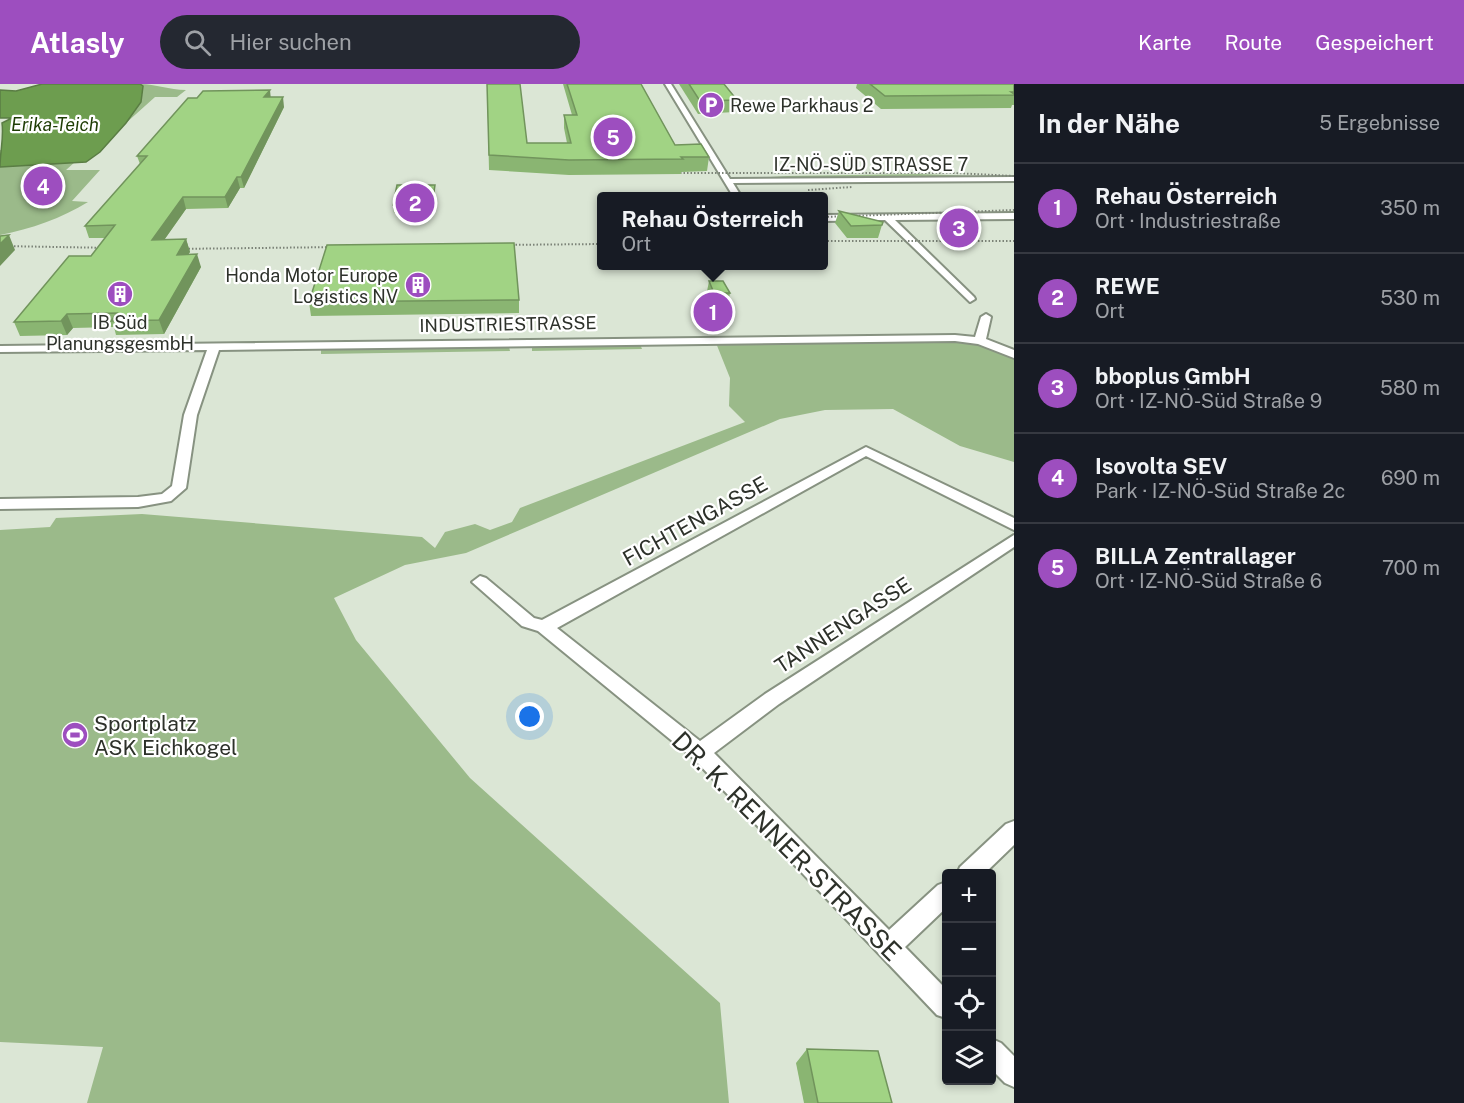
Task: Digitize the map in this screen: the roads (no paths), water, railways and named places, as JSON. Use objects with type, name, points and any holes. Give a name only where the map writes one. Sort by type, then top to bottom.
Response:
[{"type":"street","points":[[668,84],[735,192]]},
{"type":"street","name":"IZ-NÖ-SÜD STRASSE 7","points":[[728,181],[1014,179]]},
{"type":"street","points":[[828,218],[1014,216]]},
{"type":"street","points":[[887,217],[970,299]]},
{"type":"street","points":[[980,341],[986,317]]},
{"type":"street","name":"INDUSTRIESTRASSE","points":[[0,349],[955,338],[980,341],[1014,354]]},
{"type":"street","points":[[0,504],[138,502],[166,498],[179,488],[182,450],[189,418],[202,375],[215,346]]},
{"type":"street","name":"FICHTENGASSE","points":[[544,627],[866,451],[987,509],[1014,525]]},
{"type":"street","name":"TANNENGASSE","points":[[700,752],[772,699],[1014,540]]},
{"type":"street","name":"DR. K. RENNER-STRASSE","points":[[480,582],[528,622],[544,627],[700,752],[942,1002]]},
{"type":"street","points":[[972,869],[1014,831]]},
{"type":"street","points":[[888,947],[942,897]]},
{"type":"street","points":[[996,1056],[1014,1074]]},
{"type":"water","name":"Erika-Teich","points":[[42,84],[140,84],[143,86],[141,102],[126,123],[100,152],[86,162],[0,167],[2,123],[12,118],[0,118],[0,90],[16,91]]},
{"type":"railway","points":[[680,173],[954,173],[1014,176]]},
{"type":"railway","points":[[808,190],[852,187]]},
{"type":"railway","points":[[828,217],[1014,210]]},
{"type":"railway","points":[[828,241],[1014,241]]},
{"type":"railway","points":[[498,245],[597,244]]},
{"type":"railway","points":[[0,246],[114,248]]},
{"type":"railway","points":[[171,249],[342,247]]},
{"type":"place","name":"Rewe Parkhaus 2","points":[[711,105]]},
{"type":"place","name":"BILLA Zentrallager","points":[[613,137]]},
{"type":"place","name":"Isovolta SEV","points":[[43,186]]},
{"type":"place","name":"REWE","points":[[415,203]]},
{"type":"place","name":"bboplus GmbH","points":[[959,228]]},
{"type":"place","name":"Honda Motor Europe Logistics NV","points":[[418,285]]},
{"type":"place","name":"IB Süd PlanungsgesmbH","points":[[120,294]]},
{"type":"place","name":"Rehau Österreich","points":[[713,312]]},
{"type":"place","name":"Sportplatz ASK Eichkogel","points":[[75,735]]}]
